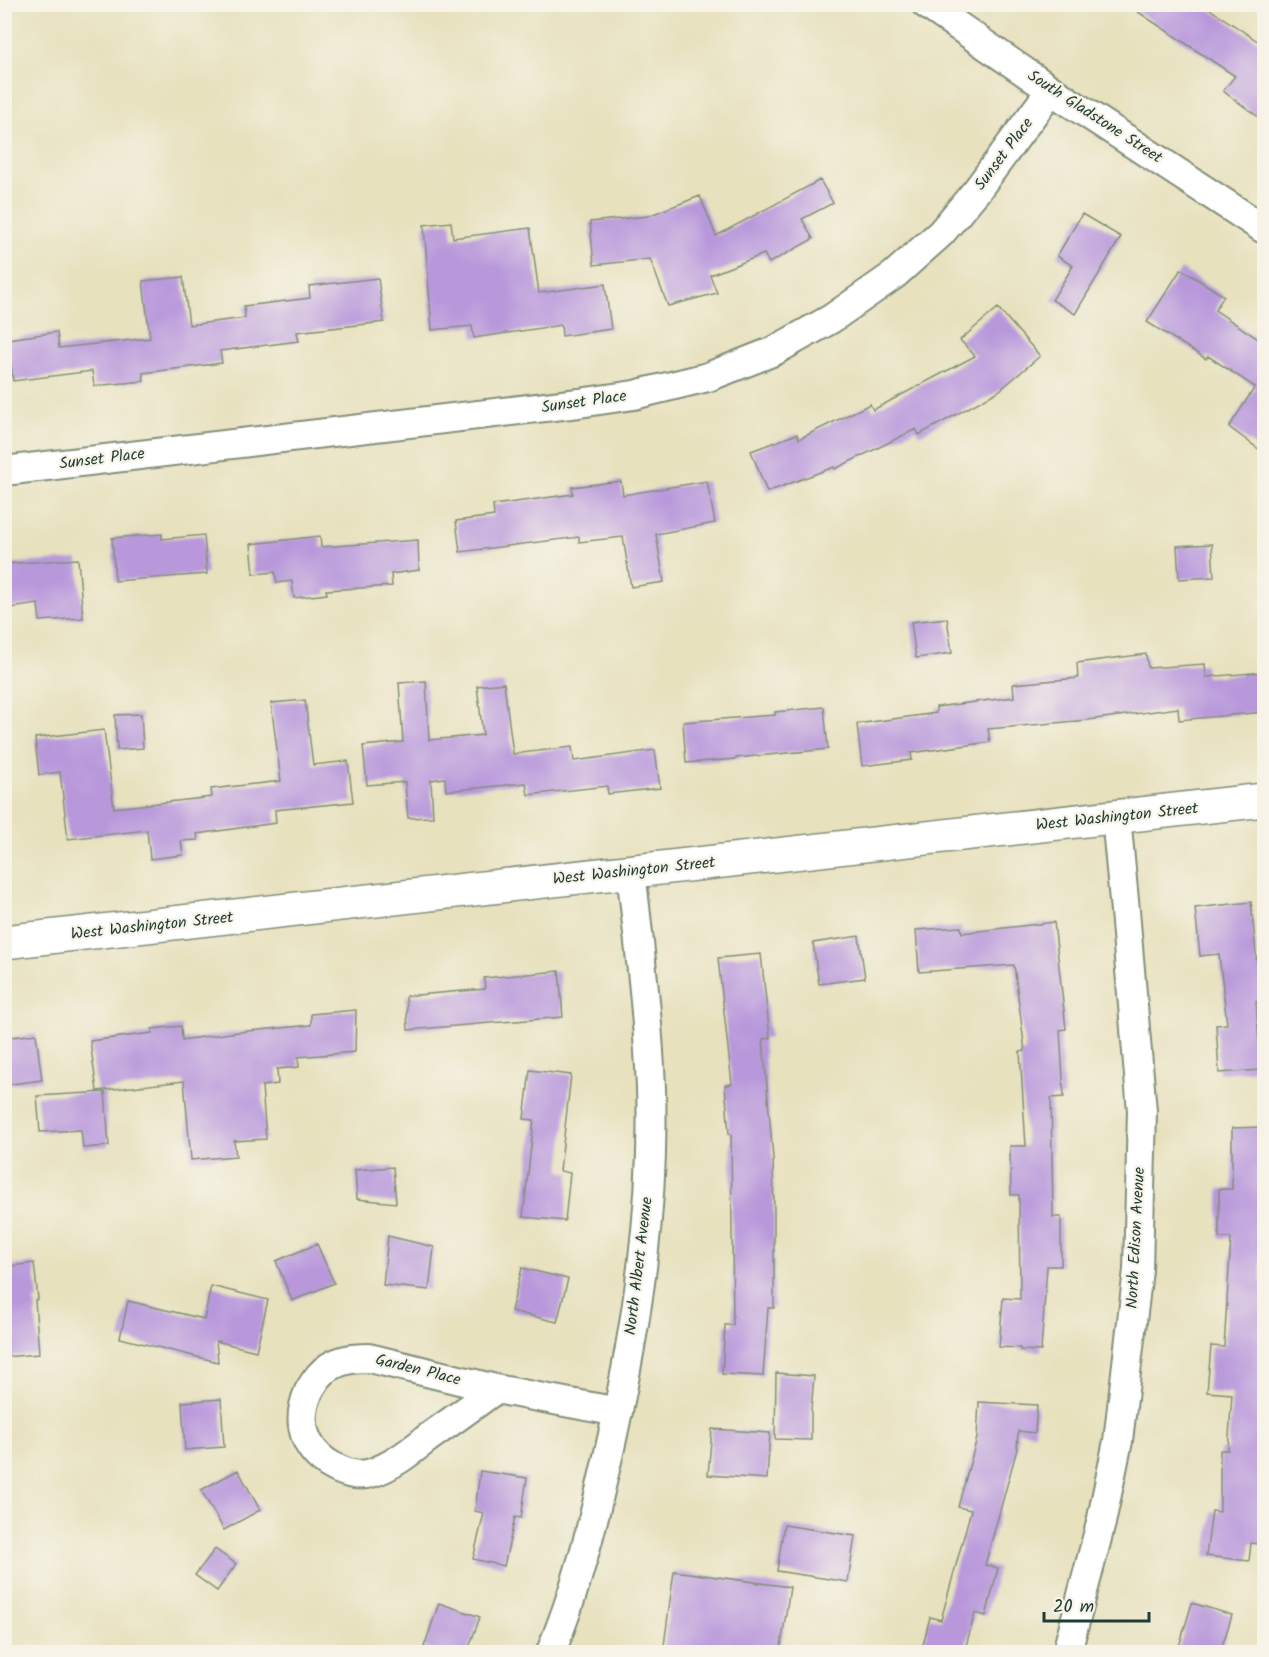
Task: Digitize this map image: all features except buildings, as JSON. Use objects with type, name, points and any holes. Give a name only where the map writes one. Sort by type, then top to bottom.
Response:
[{"type":"street","name":"South Gladstone Street","points":[[926,4],[1051,90],[1264,229]]},
{"type":"street","name":"Sunset Place","points":[[4,471],[579,403],[634,395],[708,377],[774,351],[831,319],[894,275],[941,233],[977,190],[1051,90]]},
{"type":"street","name":"West Washington Street","points":[[4,942],[1264,800]]},
{"type":"street","name":"North Edison Avenue","points":[[1067,1653],[1101,1523],[1118,1441],[1138,1270],[1142,1111],[1116,817]]},
{"type":"street","name":"North Albert Avenue","points":[[551,1653],[571,1598],[594,1518],[618,1412],[642,1272],[650,1171],[651,1089],[646,1006],[631,871]]},
{"type":"street","name":"Garden Place","points":[[496,1389],[391,1465],[368,1474],[347,1473],[327,1464],[313,1451],[304,1432],[302,1421],[305,1401],[314,1382],[329,1367],[348,1359],[369,1358],[496,1389],[618,1412]]}]
